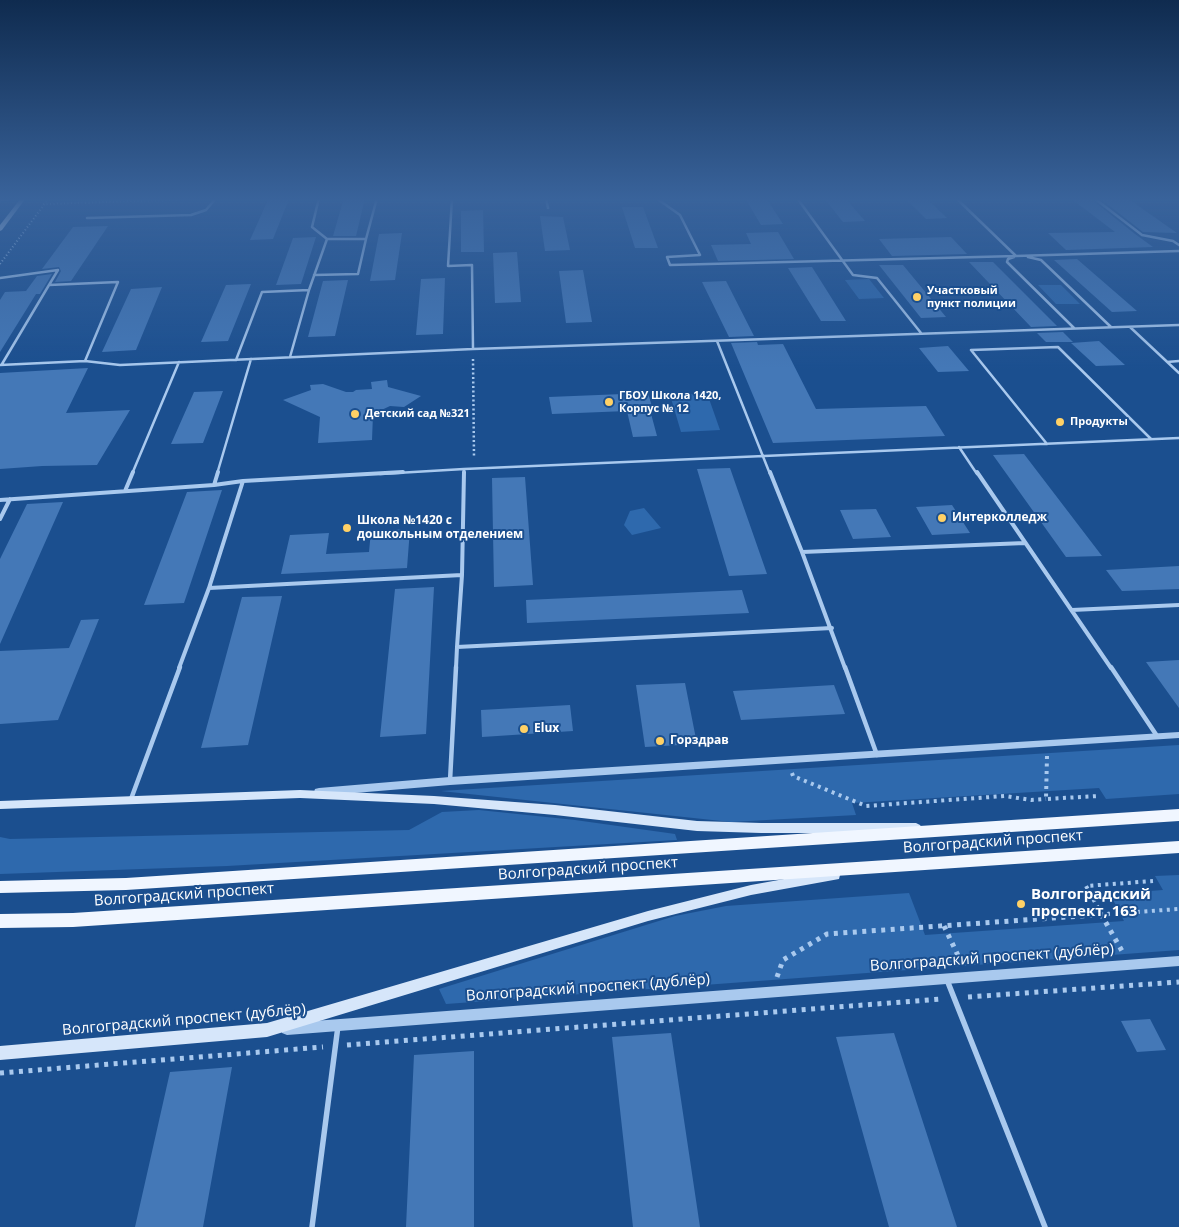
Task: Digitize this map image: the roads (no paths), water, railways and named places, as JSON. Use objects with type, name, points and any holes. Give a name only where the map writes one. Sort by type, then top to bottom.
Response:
[{"type":"main road","points":[[0,805],[300,794],[444,801],[555,810],[697,826],[761,828],[901,827],[960,830]]},
{"type":"main road","name":"Волгоградский проспект","points":[[0,887],[126,884],[1179,815]]},
{"type":"main road","name":"Волгоградский проспект","points":[[0,921],[73,920],[1179,847]]},
{"type":"main road","points":[[267,1030],[704,901],[810,879],[889,866]]},
{"type":"main road","name":"Волгоградский проспект (дублёр)","points":[[0,1053],[267,1030]]},
{"type":"street","points":[[300,794],[450,781],[1179,735]]},
{"type":"street","name":"Волгоградский проспект (дублёр)","points":[[267,1030],[948,980],[1179,961]]},
{"type":"lane","points":[[290,358],[309,290],[321,255]]},
{"type":"lane","points":[[314,276],[358,274],[362,255]]},
{"type":"lane","points":[[449,255],[448,266],[472,265],[473,349]]},
{"type":"lane","points":[[696,255],[667,257],[670,265],[1040,255]]},
{"type":"lane","points":[[838,255],[853,275],[877,278],[922,333]]},
{"type":"lane","points":[[1074,329],[1007,262],[1008,259],[1016,256],[1041,260],[1111,327]]},
{"type":"lane","points":[[0,278],[58,270],[1,364]]},
{"type":"lane","points":[[49,285],[118,282],[85,360]]},
{"type":"lane","points":[[236,360],[262,292],[309,290]]},
{"type":"lane","points":[[1,364],[85,360],[120,365],[473,349],[1179,325]]},
{"type":"lane","points":[[1130,327],[1179,373]]},
{"type":"lane","points":[[718,341],[832,628],[877,755]]},
{"type":"lane","points":[[1047,444],[971,350],[1058,347],[1151,439]]},
{"type":"lane","points":[[214,485],[251,359]]},
{"type":"lane","points":[[125,491],[179,362]]},
{"type":"lane","points":[[1167,362],[1179,362]]},
{"type":"lane","points":[[0,500],[214,485],[243,481],[464,468],[1179,438]]},
{"type":"lane","points":[[959,447],[1157,736]]},
{"type":"lane","points":[[450,781],[456,647],[462,575],[464,468]]},
{"type":"lane","points":[[130,801],[209,588],[243,481]]},
{"type":"lane","points":[[0,519],[10,499]]},
{"type":"lane","points":[[802,552],[1026,543]]},
{"type":"lane","points":[[209,588],[462,575]]},
{"type":"lane","points":[[1072,610],[1179,604]]},
{"type":"lane","points":[[456,647],[832,628]]},
{"type":"lane","points":[[948,980],[1045,1227]]},
{"type":"lane","points":[[312,1227],[338,1024]]},
{"type":"place","name":"Участковый пункт полиции","points":[[917,297]]},
{"type":"place","name":"ГБОУ Школа 1420, Корпус № 12","points":[[609,402]]},
{"type":"place","name":"Детский сад №321","points":[[355,414]]},
{"type":"place","name":"Продукты","points":[[1060,422]]},
{"type":"place","name":"Интерколледж","points":[[942,518]]},
{"type":"place","name":"Школа №1420 с дошкольным отделением","points":[[347,528]]},
{"type":"place","name":"Elux","points":[[524,729]]},
{"type":"place","name":"Горздрав","points":[[660,741]]},
{"type":"place","name":"Волгоградский проспект, 163","points":[[1021,904]]}]
